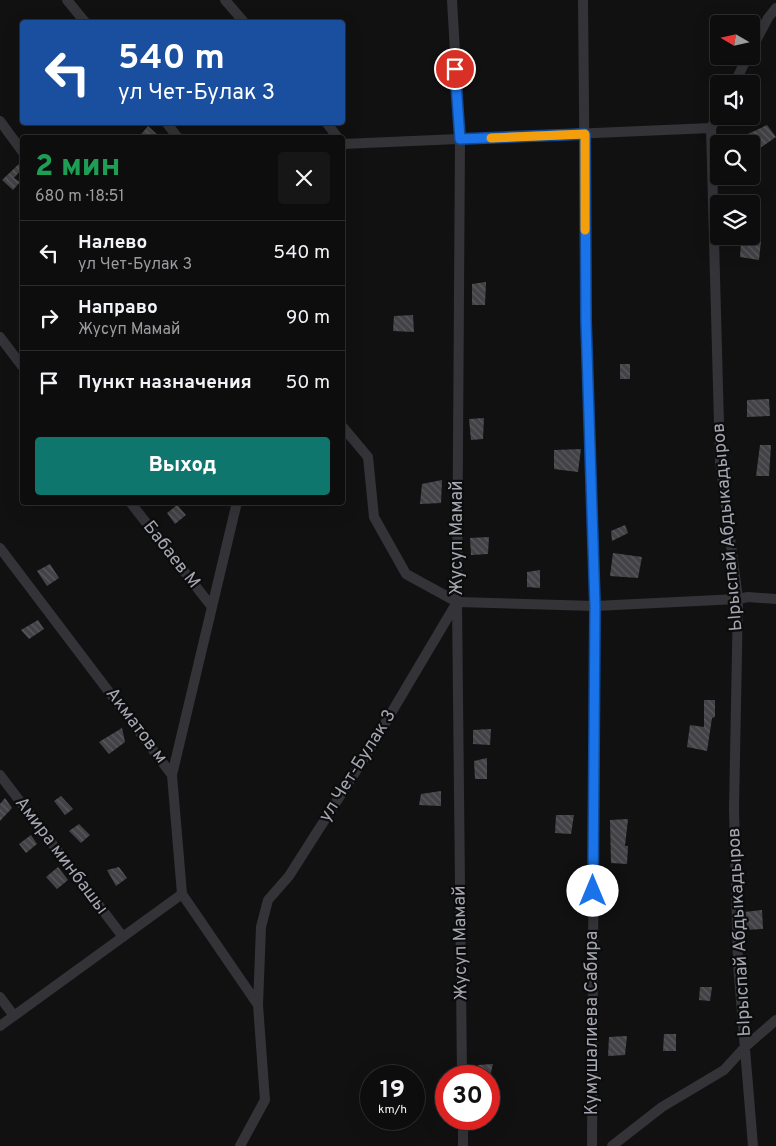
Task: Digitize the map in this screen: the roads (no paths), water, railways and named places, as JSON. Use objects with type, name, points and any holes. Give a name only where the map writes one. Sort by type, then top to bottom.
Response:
[{"type":"street","points":[[67,0],[83,20]]},
{"type":"street","points":[[225,0],[242,20]]},
{"type":"street","name":"Жусуп Мамай","points":[[452,0],[460,139],[457,602],[462,1065]]},
{"type":"street","name":"Кумушалиева Сабира","points":[[583,0],[586,321],[595,606],[592,1146]]},
{"type":"street","points":[[760,33],[776,8]]},
{"type":"street","points":[[0,121],[20,148]]},
{"type":"street","points":[[328,125],[336,135]]},
{"type":"street","points":[[345,143],[710,128],[712,125]]},
{"type":"street","name":"Ырыспай Абдыкадыров","points":[[710,128],[720,461],[738,599],[735,819],[738,964],[754,1146]]},
{"type":"street","points":[[0,337],[20,363]]},
{"type":"street","points":[[345,430],[368,457],[374,517],[406,574],[457,602],[595,606],[748,597],[776,599]]},
{"type":"street","name":"Бабаев М","points":[[132,505],[212,607]]},
{"type":"street","points":[[172,775],[236,505]]},
{"type":"street","name":"Акматов м","points":[[0,548],[172,775],[182,894],[258,1005]]},
{"type":"street","name":"ул Чет-Булак 3","points":[[240,1146],[265,1100],[258,1005],[261,927],[268,900],[289,876],[368,752],[457,602]]},
{"type":"street","name":"Амира минбашы","points":[[0,776],[123,937]]},
{"type":"street","points":[[0,1026],[182,894]]},
{"type":"street","points":[[0,997],[14,1016]]},
{"type":"street","points":[[612,1146],[662,1107],[724,1070],[745,1047],[776,1020]]},
{"type":"street","points":[[463,1130],[463,1146]]}]
